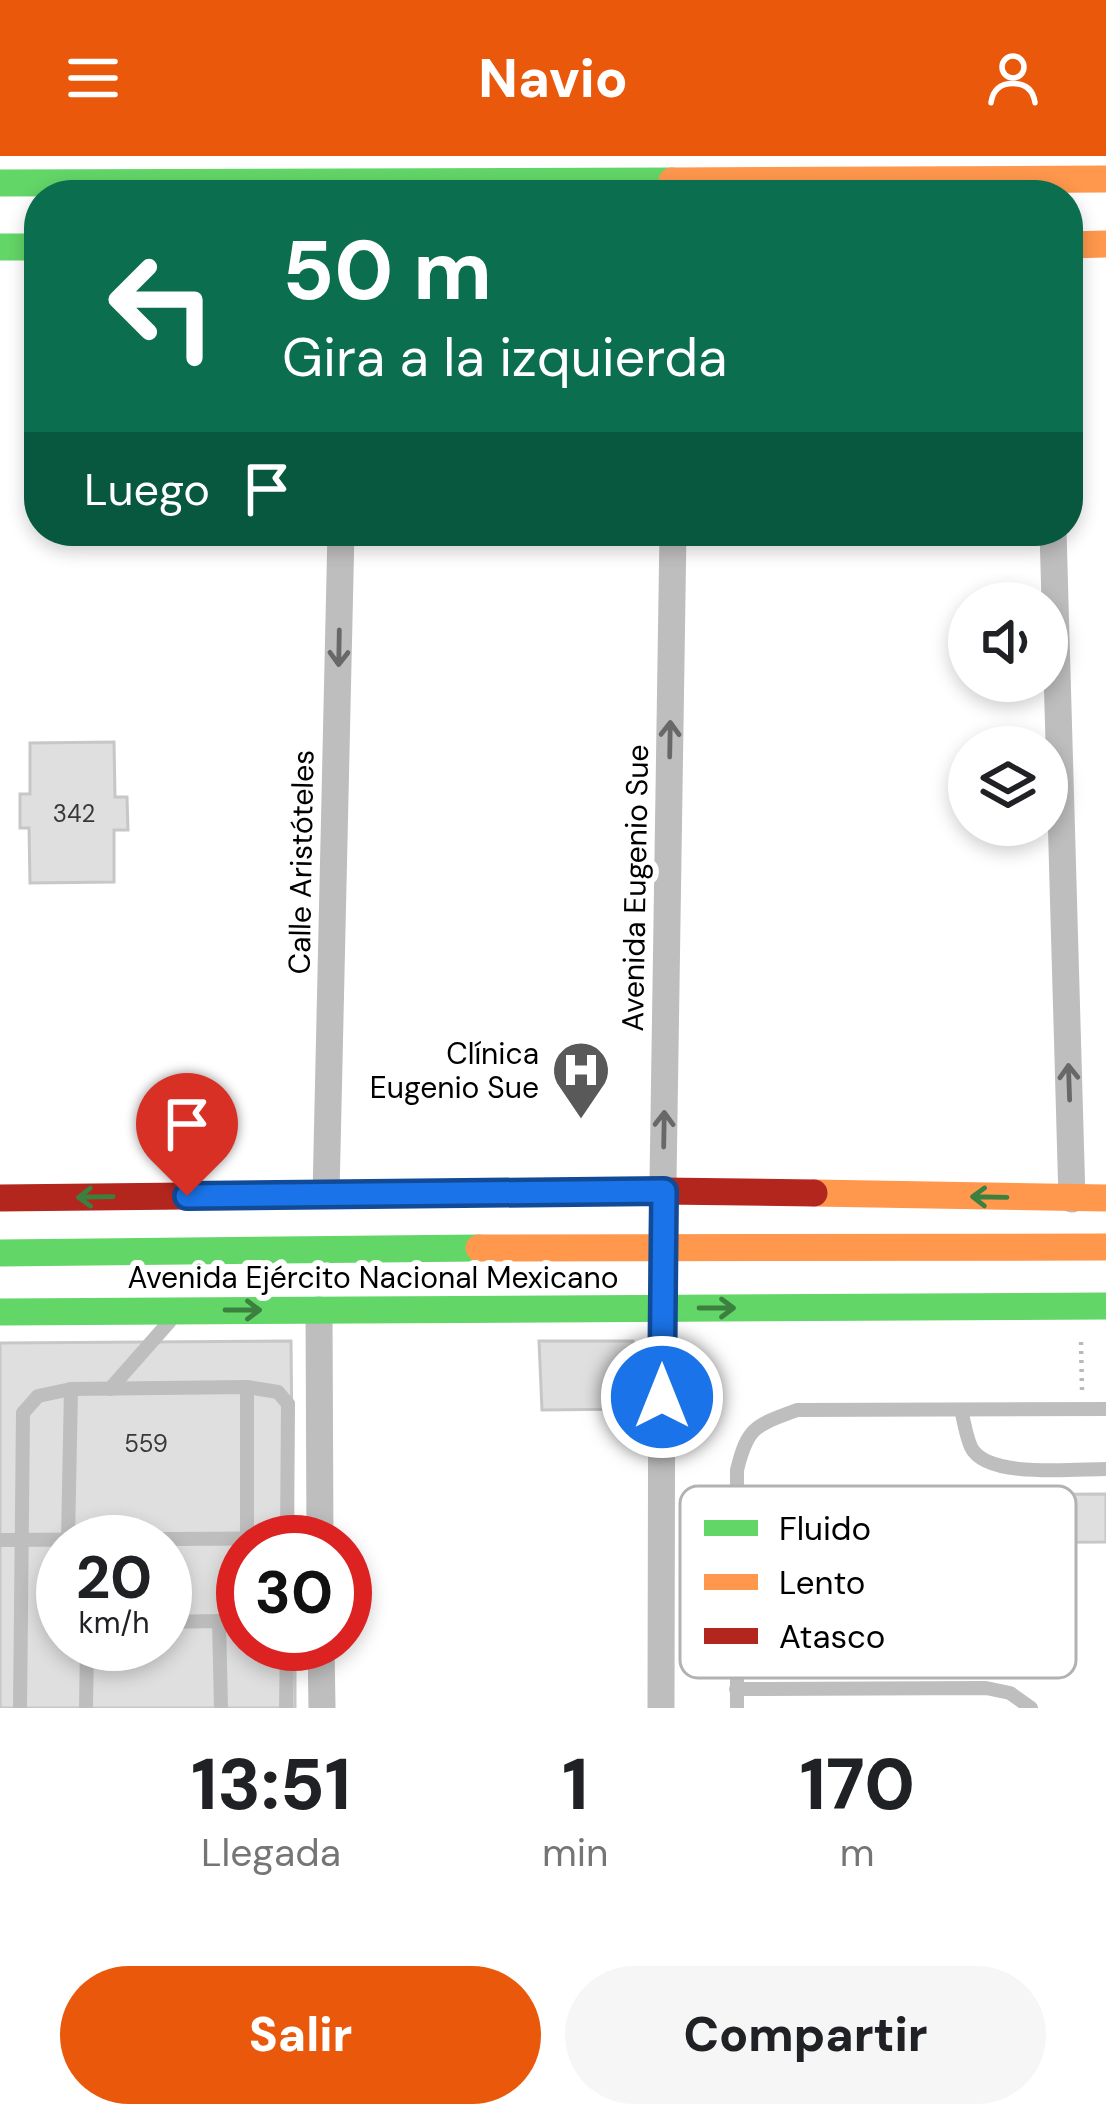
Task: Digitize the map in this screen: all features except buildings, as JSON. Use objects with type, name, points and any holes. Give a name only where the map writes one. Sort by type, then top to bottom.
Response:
[{"type":"main road","points":[[175,180],[1106,179]]},
{"type":"main road","points":[[0,1198],[664,1191],[1106,1198]]},
{"type":"main road","name":"Avenida Ejército Nacional Mexicano","points":[[0,1253],[1106,1246]]},
{"type":"main road","name":"Avenida Ejército Nacional Mexicano","points":[[0,1312],[1093,1306]]},
{"type":"street","name":"Calle Aristóteles","points":[[326,1195],[341,546]]},
{"type":"street","name":"Avenida Eugenio Sue","points":[[661,1708],[662,1246],[674,546]]},
{"type":"street","points":[[1053,546],[1072,1199]]},
{"type":"street","points":[[320,1310],[320,1515]]},
{"type":"street","points":[[321,1671],[322,1708]]},
{"type":"lane","points":[[110,1389],[180,1311]]},
{"type":"lane","points":[[247,1387],[247,1515]]},
{"type":"lane","points":[[20,1708],[23,1413],[38,1396],[70,1389],[247,1387],[278,1392],[288,1404],[287,1515]]},
{"type":"lane","points":[[68,1515],[70,1389]]},
{"type":"lane","points":[[737,1486],[745,1438],[765,1422],[796,1410],[1106,1409]]},
{"type":"lane","points":[[962,1410],[972,1450],[989,1465],[1106,1468]]},
{"type":"lane","points":[[0,1540],[36,1540]]},
{"type":"lane","points":[[192,1622],[219,1621],[221,1708]]},
{"type":"lane","points":[[86,1708],[87,1671]]},
{"type":"lane","points":[[286,1708],[287,1671]]},
{"type":"lane","points":[[736,1678],[736,1708]]},
{"type":"lane","points":[[736,1681],[739,1678]]},
{"type":"lane","points":[[736,1681],[986,1688],[1010,1693],[1031,1708]]},
{"type":"path","points":[[1082,1409],[1093,1306]]},
{"type":"traffic: fast","points":[[0,183],[24,183]]},
{"type":"traffic: fast","points":[[0,247],[24,247]]},
{"type":"traffic: fast","points":[[0,1253],[479,1248]]},
{"type":"traffic: fast","points":[[0,1312],[1106,1306]]},
{"type":"traffic: slow","points":[[889,180],[1106,179]]},
{"type":"traffic: slow","points":[[1083,245],[1106,244]]},
{"type":"traffic: slow","points":[[814,1193],[1106,1198]]},
{"type":"traffic: slow","points":[[479,1248],[1106,1247]]},
{"type":"traffic: jam","points":[[0,1198],[814,1193]]},
{"type":"place","name":"Clínica Eugenio Sue","points":[[581,1121]]},
{"type":"route","points":[[187,1196],[664,1191],[662,1397]]}]
